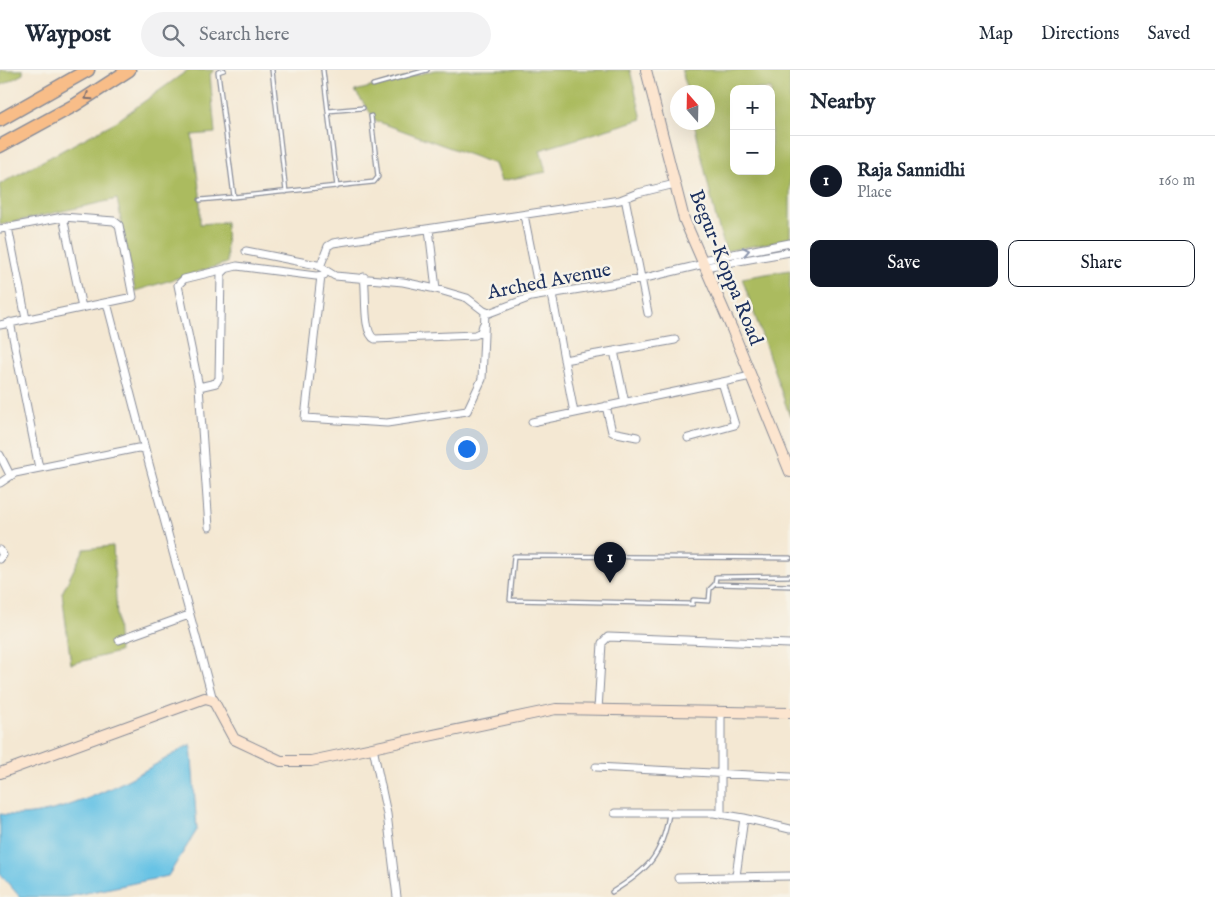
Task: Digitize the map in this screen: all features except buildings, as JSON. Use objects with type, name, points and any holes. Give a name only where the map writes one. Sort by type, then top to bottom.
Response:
[{"type":"highway","points":[[0,120],[88,70]]},
{"type":"highway","points":[[0,146],[75,105],[129,70]]},
{"type":"street","name":"Begur-Koppa Road","points":[[646,70],[684,218],[790,472]]},
{"type":"street","points":[[320,267],[328,246],[333,243],[625,198],[675,184]]},
{"type":"street","points":[[625,198],[648,313]]},
{"type":"street","points":[[524,214],[540,295]]},
{"type":"street","points":[[63,216],[82,308]]},
{"type":"street","points":[[0,229],[63,216],[114,221],[119,225],[133,297],[0,324]]},
{"type":"street","points":[[8,227],[26,319]]},
{"type":"street","points":[[429,229],[436,289]]},
{"type":"street","points":[[704,263],[790,243]]},
{"type":"street","points":[[246,251],[320,267],[330,273]]},
{"type":"street","points":[[704,263],[790,252]]},
{"type":"street","name":"Arched Avenue","points":[[199,387],[178,285],[184,280],[227,268],[237,266],[321,276],[330,273],[335,276],[364,277],[436,289],[467,298],[486,312],[540,295],[641,278],[704,263]]},
{"type":"street","points":[[210,527],[199,387],[216,383],[219,378],[221,274],[227,268]]},
{"type":"street","points":[[321,276],[305,418],[387,423],[467,411],[482,379],[486,312]]},
{"type":"street","points":[[364,277],[366,327],[369,336],[375,340],[475,335],[481,332],[486,312]]},
{"type":"street","points":[[552,294],[574,413]]},
{"type":"street","points":[[107,303],[213,700],[234,739],[281,761],[311,761],[556,709],[790,713]]},
{"type":"street","points":[[10,322],[39,468]]},
{"type":"street","points":[[564,360],[675,340]]},
{"type":"street","points":[[614,351],[625,403]]},
{"type":"street","points":[[532,422],[751,376]]},
{"type":"street","points":[[688,438],[735,425],[722,382]]},
{"type":"street","points":[[606,406],[612,432],[637,436]]},
{"type":"street","points":[[0,483],[10,475],[39,468],[138,448],[145,449]]},
{"type":"street","points":[[0,455],[10,475]]},
{"type":"street","points":[[0,550],[3,555],[0,560]]},
{"type":"street","points":[[119,640],[189,615]]},
{"type":"street","points":[[598,710],[602,643],[608,637],[790,644]]},
{"type":"street","points":[[0,773],[204,698],[213,700]]},
{"type":"street","points":[[721,712],[721,814]]},
{"type":"street","points":[[373,748],[387,814],[398,897]]},
{"type":"street","points":[[596,767],[790,777]]},
{"type":"street","points":[[615,813],[721,814],[790,829]]},
{"type":"street","points":[[736,876],[744,818]]},
{"type":"street","points":[[678,878],[790,876]]},
{"type":"lane","points":[[224,70],[218,72],[234,197]]},
{"type":"lane","points":[[272,70],[286,192]]},
{"type":"lane","points":[[323,70],[337,187]]},
{"type":"lane","points":[[373,84],[427,70]]},
{"type":"lane","points":[[328,111],[363,108]]},
{"type":"lane","points":[[200,200],[371,183],[377,180],[371,116]]},
{"type":"lane","points":[[790,558],[514,556],[510,600],[693,604],[693,600],[709,601],[710,589],[715,584],[716,577],[790,576]]},
{"type":"lane","points":[[715,584],[790,586]]},
{"type":"lane","points":[[612,892],[633,879],[657,855],[665,836],[669,813]]},
{"type":"green space","points":[[0,70],[23,70],[23,74],[0,86]]},
{"type":"green space","points":[[188,70],[215,70],[210,74],[215,133],[192,135],[200,194],[200,224],[226,222],[227,263],[135,291],[117,199],[0,225],[0,184],[117,121]]},
{"type":"green space","points":[[435,70],[630,70],[642,119],[540,150],[546,172],[501,181],[495,164],[376,121],[355,91]]},
{"type":"green space","points":[[682,70],[790,70],[790,239],[726,251],[716,219],[696,130],[715,130],[715,85],[685,85]]},
{"type":"green space","points":[[790,270],[790,417],[742,278]]},
{"type":"green space","points":[[113,546],[119,652],[71,664],[62,593],[84,549]]},
{"type":"water","points":[[191,744],[197,830],[168,876],[67,897],[20,897],[0,874],[0,814],[24,815],[74,804],[124,782]]},
{"type":"place","name":"Raja Sannidhi","points":[[610,583]]}]
